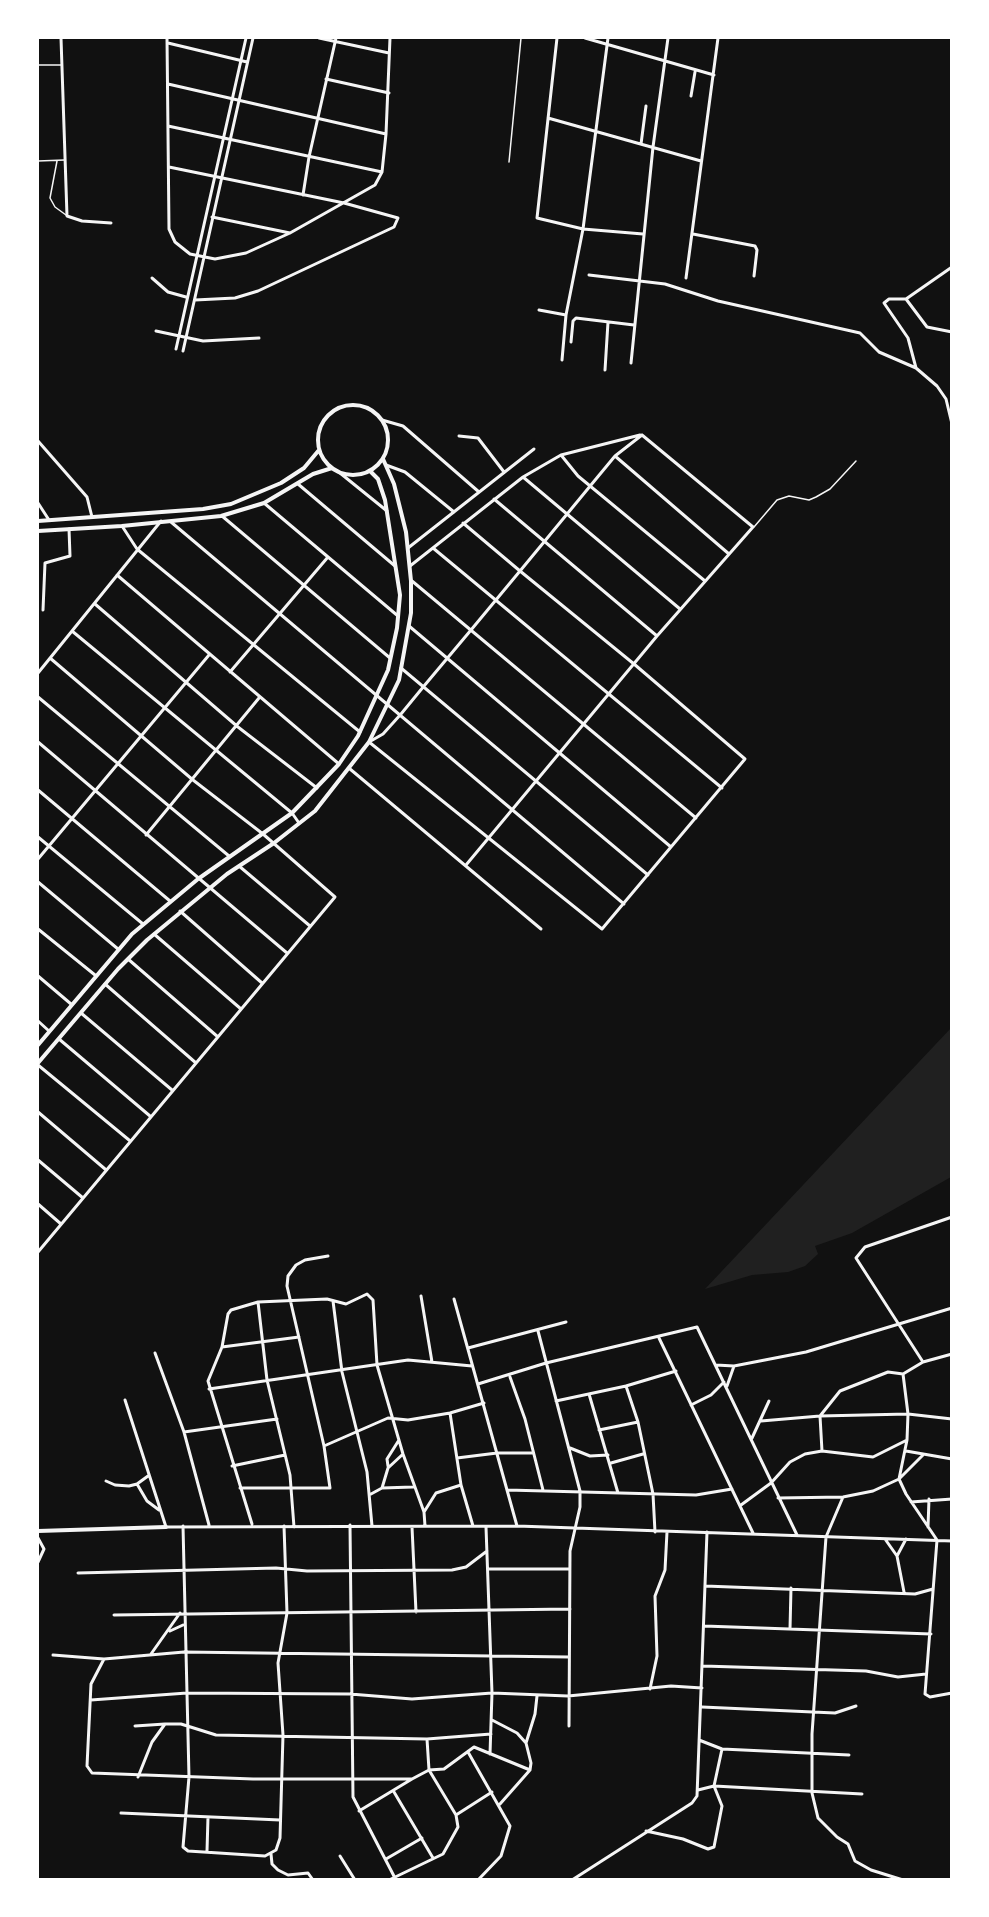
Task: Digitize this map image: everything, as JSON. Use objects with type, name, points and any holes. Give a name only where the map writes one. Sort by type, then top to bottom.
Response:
[{"type":"street","points":[[61,38],[67,216],[82,221],[111,223]]},
{"type":"street","points":[[167,38],[169,229],[176,242],[196,257],[203,258],[235,256],[290,233],[372,188],[382,172],[389,93],[390,38]]},
{"type":"street","points":[[176,349],[246,38]]},
{"type":"street","points":[[183,351],[252,38]]},
{"type":"street","points":[[319,38],[335,39],[389,53]]},
{"type":"street","points":[[557,38],[537,218],[583,229],[643,234]]},
{"type":"street","points":[[585,38],[695,72],[714,75]]},
{"type":"street","points":[[562,360],[566,315],[583,229],[608,38]]},
{"type":"street","points":[[631,363],[643,234],[668,38]]},
{"type":"street","points":[[686,278],[718,38]]},
{"type":"street","points":[[303,195],[335,39]]},
{"type":"street","points":[[168,43],[247,62]]},
{"type":"street","points":[[691,96],[695,72]]},
{"type":"street","points":[[326,79],[389,93]]},
{"type":"street","points":[[168,84],[386,134]]},
{"type":"street","points":[[641,144],[646,106]]},
{"type":"street","points":[[548,118],[701,161]]},
{"type":"street","points":[[168,126],[382,172]]},
{"type":"street","points":[[169,167],[344,203],[398,218],[394,227],[258,291],[229,299],[195,300]]},
{"type":"street","points":[[212,217],[290,233]]},
{"type":"street","points":[[692,234],[755,246],[757,250],[754,276]]},
{"type":"street","points":[[916,368],[908,338],[884,303],[889,299],[906,299],[951,267]]},
{"type":"street","points":[[589,275],[639,280],[682,289],[718,301],[860,333],[879,352],[916,368],[942,393],[949,406],[951,424]]},
{"type":"street","points":[[152,278],[168,292],[187,297]]},
{"type":"street","points":[[906,299],[927,327],[951,332]]},
{"type":"street","points":[[539,310],[566,315]]},
{"type":"street","points":[[571,342],[575,320],[634,325]]},
{"type":"street","points":[[605,370],[608,322]]},
{"type":"street","points":[[156,331],[186,339],[217,341],[259,338]]},
{"type":"street","points":[[388,512],[332,468],[319,450],[319,430],[323,421],[337,408],[347,405],[366,408],[382,420],[403,426],[479,492]]},
{"type":"street","points":[[339,473],[351,475],[370,471],[383,459],[388,439],[382,420]]},
{"type":"street","points":[[410,566],[494,499],[561,454],[642,435]]},
{"type":"street","points":[[369,742],[383,734],[401,714],[615,456],[642,435]]},
{"type":"street","points":[[466,866],[657,636],[753,527],[642,435]]},
{"type":"street","points":[[459,436],[478,438],[504,472]]},
{"type":"street","points":[[38,441],[87,497],[92,517]]},
{"type":"street","points":[[408,548],[534,449]]},
{"type":"street","points":[[38,521],[203,509],[231,504],[281,483],[304,468],[319,450]]},
{"type":"street","points":[[561,454],[578,476],[705,581]]},
{"type":"street","points":[[615,456],[729,554]]},
{"type":"street","points":[[129,1141],[38,1064],[128,959],[180,911],[209,888],[300,824],[323,802],[369,742],[389,704],[401,668],[409,626],[411,581],[408,548],[394,484],[383,459]]},
{"type":"street","points":[[386,465],[405,472],[454,512]]},
{"type":"street","points":[[38,531],[122,526],[221,516],[264,503],[320,471],[332,468]]},
{"type":"street","points":[[38,1045],[95,975],[143,924],[198,879],[292,813],[339,764],[360,732],[378,695],[390,658],[400,595],[388,512],[378,479],[370,471]]},
{"type":"street","points":[[524,477],[680,609]]},
{"type":"street","points":[[298,484],[397,567]]},
{"type":"street","points":[[494,499],[657,636]]},
{"type":"street","points":[[38,503],[49,520]]},
{"type":"street","points":[[264,503],[398,615]]},
{"type":"street","points":[[221,516],[390,658]]},
{"type":"street","points":[[38,673],[162,521]]},
{"type":"street","points":[[171,521],[624,904]]},
{"type":"street","points":[[369,742],[489,837],[599,929],[603,928],[624,904],[744,761],[744,757],[463,523]]},
{"type":"street","points":[[122,526],[137,549],[360,732]]},
{"type":"street","points":[[44,610],[45,563],[70,555],[69,528]]},
{"type":"street","points":[[433,548],[722,788]]},
{"type":"street","points":[[230,672],[328,557]]},
{"type":"street","points":[[117,575],[339,764]]},
{"type":"street","points":[[411,581],[696,818]]},
{"type":"street","points":[[95,604],[238,727],[317,788]]},
{"type":"street","points":[[409,626],[561,751],[671,847]]},
{"type":"street","points":[[72,631],[292,813],[300,824]]},
{"type":"street","points":[[38,859],[209,655]]},
{"type":"street","points":[[38,1251],[334,897],[274,843],[193,780],[50,657]]},
{"type":"street","points":[[401,668],[648,875]]},
{"type":"street","points":[[38,697],[229,856]]},
{"type":"street","points":[[146,835],[217,753],[259,698]]},
{"type":"street","points":[[38,742],[287,953]]},
{"type":"street","points":[[350,769],[541,929]]},
{"type":"street","points":[[38,790],[170,901]]},
{"type":"street","points":[[38,837],[143,924]]},
{"type":"street","points":[[239,866],[309,926]]},
{"type":"street","points":[[38,882],[118,949]]},
{"type":"street","points":[[180,911],[262,983]]},
{"type":"street","points":[[38,929],[95,975]]},
{"type":"street","points":[[154,934],[241,1009]]},
{"type":"street","points":[[128,959],[218,1036]]},
{"type":"street","points":[[38,976],[71,1004]]},
{"type":"street","points":[[105,984],[196,1062]]},
{"type":"street","points":[[81,1013],[172,1090]]},
{"type":"street","points":[[38,1021],[49,1031]]},
{"type":"street","points":[[58,1039],[150,1116]]},
{"type":"street","points":[[38,1112],[105,1169]]},
{"type":"street","points":[[38,1160],[83,1198]]},
{"type":"street","points":[[38,1204],[62,1224]]},
{"type":"street","points":[[923,1362],[897,1325],[856,1258],[859,1251],[951,1217]]},
{"type":"street","points":[[240,1488],[330,1488],[324,1446],[287,1286],[288,1276],[292,1269],[302,1261],[328,1256]]},
{"type":"street","points":[[252,1524],[209,1389],[208,1375],[222,1347],[231,1310],[258,1302],[292,1300],[333,1301],[346,1304],[367,1294],[372,1297],[377,1365],[413,1487],[424,1512],[425,1527]]},
{"type":"street","points":[[421,1296],[432,1362]]},
{"type":"street","points":[[454,1299],[516,1526]]},
{"type":"street","points":[[333,1301],[342,1372],[358,1430],[371,1494],[372,1526]]},
{"type":"street","points":[[258,1302],[267,1380],[285,1455],[294,1527]]},
{"type":"street","points":[[716,1365],[734,1366],[806,1352],[951,1308]]},
{"type":"street","points":[[468,1348],[566,1322]]},
{"type":"street","points":[[478,1384],[546,1363],[697,1328],[797,1535]]},
{"type":"street","points":[[538,1331],[580,1491],[580,1507],[569,1569],[569,1726]]},
{"type":"street","points":[[222,1347],[299,1336]]},
{"type":"street","points":[[659,1338],[753,1533]]},
{"type":"street","points":[[155,1353],[184,1432],[209,1525]]},
{"type":"street","points":[[822,1452],[820,1416],[847,1386],[888,1372],[903,1374],[923,1362],[951,1354]]},
{"type":"street","points":[[209,1389],[307,1374],[342,1372],[408,1360],[472,1366]]},
{"type":"street","points":[[691,1405],[726,1384],[734,1366]]},
{"type":"street","points":[[556,1401],[626,1386],[676,1371]]},
{"type":"street","points":[[903,1374],[908,1414],[906,1451],[899,1479],[910,1502],[937,1540],[926,1694],[930,1697],[951,1693]]},
{"type":"street","points":[[509,1376],[525,1419],[543,1490]]},
{"type":"street","points":[[626,1386],[638,1422],[643,1454],[654,1494],[656,1532]]},
{"type":"street","points":[[589,1393],[618,1493]]},
{"type":"street","points":[[125,1400],[166,1527]]},
{"type":"street","points":[[752,1438],[769,1401]]},
{"type":"street","points":[[324,1446],[358,1430],[392,1418],[408,1420],[450,1413],[484,1403]]},
{"type":"street","points":[[450,1413],[461,1485],[473,1526]]},
{"type":"street","points":[[761,1421],[820,1416],[908,1414],[951,1419]]},
{"type":"street","points":[[184,1432],[277,1419]]},
{"type":"street","points":[[599,1430],[638,1422]]},
{"type":"street","points":[[382,1488],[388,1468],[387,1460],[399,1440]]},
{"type":"street","points":[[741,1505],[771,1483],[790,1462],[805,1454],[822,1452],[873,1457],[907,1440]]},
{"type":"street","points":[[570,1448],[590,1456],[608,1455]]},
{"type":"street","points":[[906,1451],[951,1459]]},
{"type":"street","points":[[457,1458],[497,1453],[534,1453]]},
{"type":"street","points":[[388,1468],[403,1454]]},
{"type":"street","points":[[611,1463],[643,1454]]},
{"type":"street","points":[[232,1466],[285,1455]]},
{"type":"street","points":[[778,1498],[843,1497],[873,1491],[899,1479],[923,1455]]},
{"type":"street","points":[[106,1481],[122,1486],[137,1484],[149,1475]]},
{"type":"street","points":[[137,1484],[147,1501],[161,1511]]},
{"type":"street","points":[[424,1512],[436,1493],[461,1485]]},
{"type":"street","points":[[371,1494],[382,1488],[413,1487]]},
{"type":"street","points":[[507,1490],[696,1495],[732,1489]]},
{"type":"street","points":[[843,1497],[826,1537],[813,1710],[812,1793],[818,1818],[837,1838],[848,1844],[855,1861],[871,1870],[903,1880]]},
{"type":"street","points":[[928,1527],[929,1499]]},
{"type":"street","points":[[910,1502],[951,1499]]},
{"type":"street","points":[[38,1531],[252,1524],[294,1527],[516,1526],[951,1541]]},
{"type":"street","points":[[350,1525],[349,1612],[353,1797],[396,1878]]},
{"type":"street","points":[[183,1526],[182,1613],[189,1777],[183,1847],[186,1851],[271,1854]]},
{"type":"street","points":[[284,1526],[287,1613],[278,1670],[283,1735],[280,1842],[271,1854],[272,1864],[278,1870],[288,1875],[308,1873],[312,1880]]},
{"type":"street","points":[[412,1526],[416,1612]]},
{"type":"street","points":[[486,1527],[492,1693],[490,1754]]},
{"type":"street","points":[[650,1689],[657,1656],[656,1596],[665,1570],[667,1532]]},
{"type":"street","points":[[572,1880],[645,1831],[692,1803],[698,1790],[707,1532]]},
{"type":"street","points":[[38,1538],[44,1549],[38,1562]]},
{"type":"street","points":[[885,1539],[897,1556],[904,1592]]},
{"type":"street","points":[[897,1556],[906,1539]]},
{"type":"street","points":[[78,1574],[184,1569],[284,1568],[307,1571],[460,1569],[487,1551]]},
{"type":"street","points":[[489,1569],[569,1569]]},
{"type":"street","points":[[705,1586],[923,1593],[934,1588]]},
{"type":"street","points":[[790,1629],[791,1588]]},
{"type":"street","points":[[114,1615],[570,1609]]},
{"type":"street","points":[[150,1655],[182,1613]]},
{"type":"street","points":[[168,1631],[184,1625]]},
{"type":"street","points":[[704,1626],[931,1634]]},
{"type":"street","points":[[53,1655],[104,1659],[184,1652],[569,1657]]},
{"type":"street","points":[[104,1659],[93,1677],[89,1772],[138,1777],[412,1779]]},
{"type":"street","points":[[703,1666],[866,1671],[898,1677],[926,1674]]},
{"type":"street","points":[[91,1700],[187,1694],[281,1696],[350,1694],[412,1699],[492,1693],[568,1696],[671,1686],[702,1688]]},
{"type":"street","points":[[500,1804],[530,1770],[526,1743],[534,1721],[537,1696]]},
{"type":"street","points":[[702,1707],[841,1712],[856,1706]]},
{"type":"street","points":[[492,1720],[509,1728],[526,1743]]},
{"type":"street","points":[[138,1777],[152,1742],[165,1724]]},
{"type":"street","points":[[135,1726],[187,1725],[216,1735],[427,1739],[491,1734]]},
{"type":"street","points":[[389,1880],[443,1854],[458,1827],[456,1815],[429,1770],[427,1739]]},
{"type":"street","points":[[699,1740],[722,1749],[812,1751],[849,1755]]},
{"type":"street","points":[[359,1811],[429,1770],[444,1768],[472,1747],[530,1770]]},
{"type":"street","points":[[645,1831],[711,1849],[715,1844],[722,1806],[714,1786],[722,1749]]},
{"type":"street","points":[[468,1752],[500,1804],[510,1826],[505,1847],[497,1861],[478,1880]]},
{"type":"street","points":[[698,1790],[714,1786],[862,1794]]},
{"type":"street","points":[[394,1792],[433,1858]]},
{"type":"street","points":[[456,1815],[492,1792]]},
{"type":"street","points":[[121,1813],[280,1820]]},
{"type":"street","points":[[207,1851],[208,1816]]},
{"type":"street","points":[[386,1859],[422,1838]]},
{"type":"street","points":[[340,1856],[356,1880]]},
{"type":"lane","points":[[509,162],[521,38]]},
{"type":"lane","points":[[38,65],[62,65]]},
{"type":"lane","points":[[38,161],[66,160]]},
{"type":"lane","points":[[57,161],[51,198],[55,207],[67,216]]},
{"type":"lane","points":[[753,527],[777,500],[789,496],[809,500],[816,497],[830,489],[856,461]]},
{"type":"shaded area","points":[[951,1028],[951,1177],[852,1233],[815,1246],[818,1254],[805,1266],[788,1272],[752,1275],[705,1289]]}]
